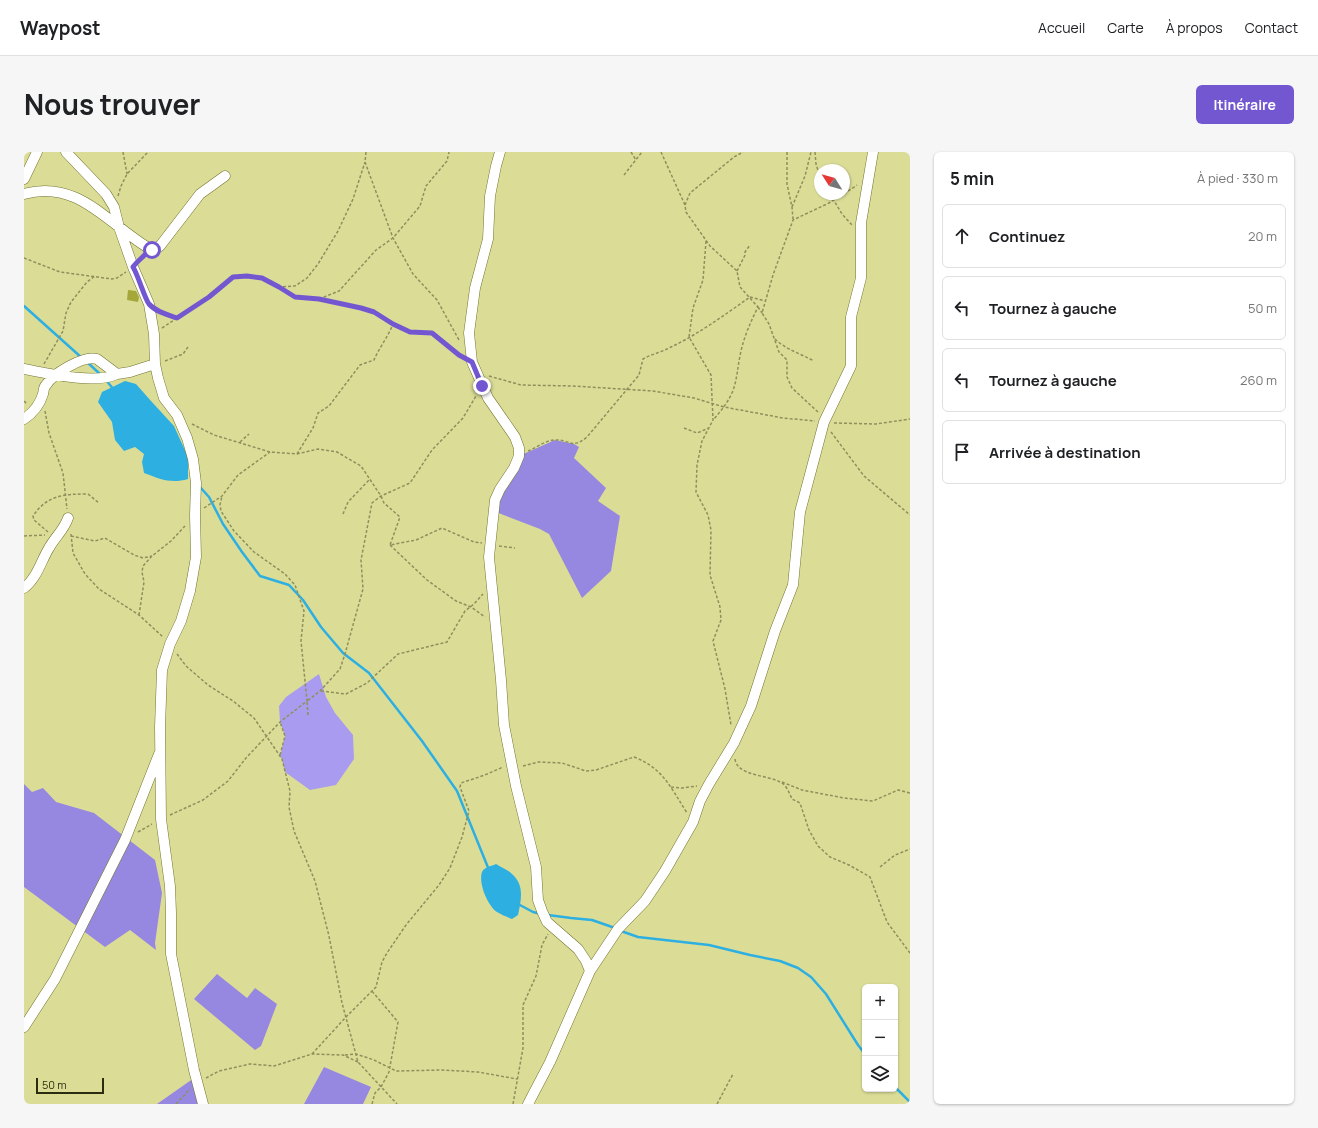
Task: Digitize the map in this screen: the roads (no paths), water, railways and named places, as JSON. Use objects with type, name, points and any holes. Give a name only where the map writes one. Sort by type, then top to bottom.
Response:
[{"type":"street","points":[[24,179],[37,152]]},
{"type":"street","points":[[66,152],[106,194],[114,207],[119,227],[133,267],[138,275],[149,304],[154,334],[155,364],[164,398],[177,416],[193,459],[196,483],[196,557],[190,591],[181,621],[170,644],[162,670],[160,750],[162,777],[161,819],[170,886],[171,954],[197,1083],[203,1104]]},
{"type":"street","points":[[500,152],[490,196],[488,239],[475,288],[469,333],[472,362],[482,386],[488,398],[515,437],[519,448],[519,456],[514,468],[500,489],[495,500],[489,557],[504,725],[512,766],[536,867],[538,900],[547,922],[578,949],[586,960],[590,971]]},
{"type":"street","points":[[528,1104],[550,1062],[590,971],[618,929],[645,901],[669,864],[693,822],[700,801],[709,784],[734,743],[750,706],[774,631],[793,586],[800,512],[824,422],[851,366],[851,317],[861,278],[861,223],[873,152]]},
{"type":"street","points":[[24,194],[56,190],[77,197],[150,249],[154,250],[160,246],[200,194],[225,176]]},
{"type":"street","points":[[24,419],[34,411],[43,395],[44,387],[55,375],[75,364],[93,358],[116,374]]},
{"type":"street","points":[[24,369],[76,378],[104,378],[155,364]]},
{"type":"street","points":[[24,588],[38,571],[46,553],[63,530],[68,518]]},
{"type":"street","points":[[24,1027],[55,979],[125,840],[145,793],[160,750]]},
{"type":"water","points":[[125,381],[136,384],[174,426],[188,457],[188,479],[171,481],[160,479],[144,473],[142,462],[144,454],[135,447],[124,451],[115,440],[112,422],[98,402],[102,392]]},
{"type":"water","points":[[496,864],[512,874],[519,883],[521,899],[518,915],[512,919],[499,913],[490,905],[481,882],[483,870]]},
{"type":"waterway","points":[[24,306],[82,358]]},
{"type":"waterway","points":[[87,362],[101,375]]},
{"type":"waterway","points":[[106,380],[114,390]]},
{"type":"waterway","points":[[200,487],[209,497],[223,524],[260,576],[289,585],[303,600],[321,627],[343,653],[369,673],[422,741],[457,791],[489,870]]},
{"type":"waterway","points":[[518,904],[533,912],[541,914]]},
{"type":"waterway","points":[[548,915],[592,920],[615,928]]},
{"type":"waterway","points":[[621,931],[638,937],[709,945],[780,961],[798,968],[811,977],[826,994],[862,1050]]},
{"type":"waterway","points":[[898,1090],[910,1102]]}]
